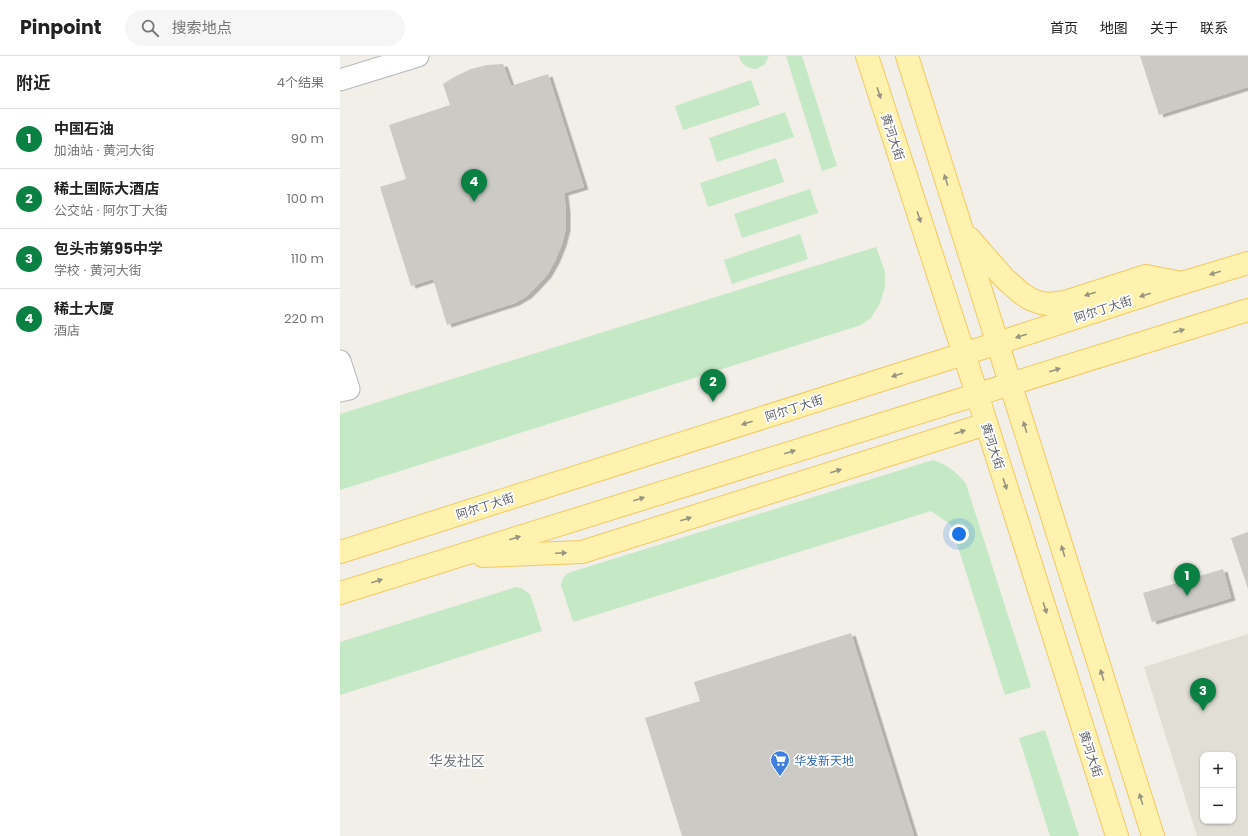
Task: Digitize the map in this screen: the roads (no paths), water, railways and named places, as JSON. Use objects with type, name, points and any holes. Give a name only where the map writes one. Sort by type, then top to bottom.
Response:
[{"type":"main road","name":"黄河大街","points":[[867,56],[977,394],[1117,836]]},
{"type":"main road","points":[[907,56],[1153,836]]},
{"type":"main road","points":[[962,230],[1004,278],[1021,293],[1030,299],[1041,303],[1049,304],[1065,302],[1146,276],[1182,283]]},
{"type":"main road","name":"阿尔丁大街","points":[[340,552],[1248,263]]},
{"type":"main road","points":[[340,593],[1248,310]]},
{"type":"main road","points":[[452,558],[582,552],[986,424]]},
{"type":"street","points":[[340,80],[418,56]]},
{"type":"street","points":[[340,361],[349,389],[340,391]]},
{"type":"place","name":"稀土大厦","points":[[474,202]]},
{"type":"place","name":"稀土国际大酒店","points":[[713,402]]},
{"type":"place","name":"中国石油","points":[[1187,596]]},
{"type":"place","name":"包头市第95中学","points":[[1203,711]]},
{"type":"place","name":"华发新天地","points":[[780,777]]},
{"type":"district","name":"华发社区","points":[[457,761]]}]
